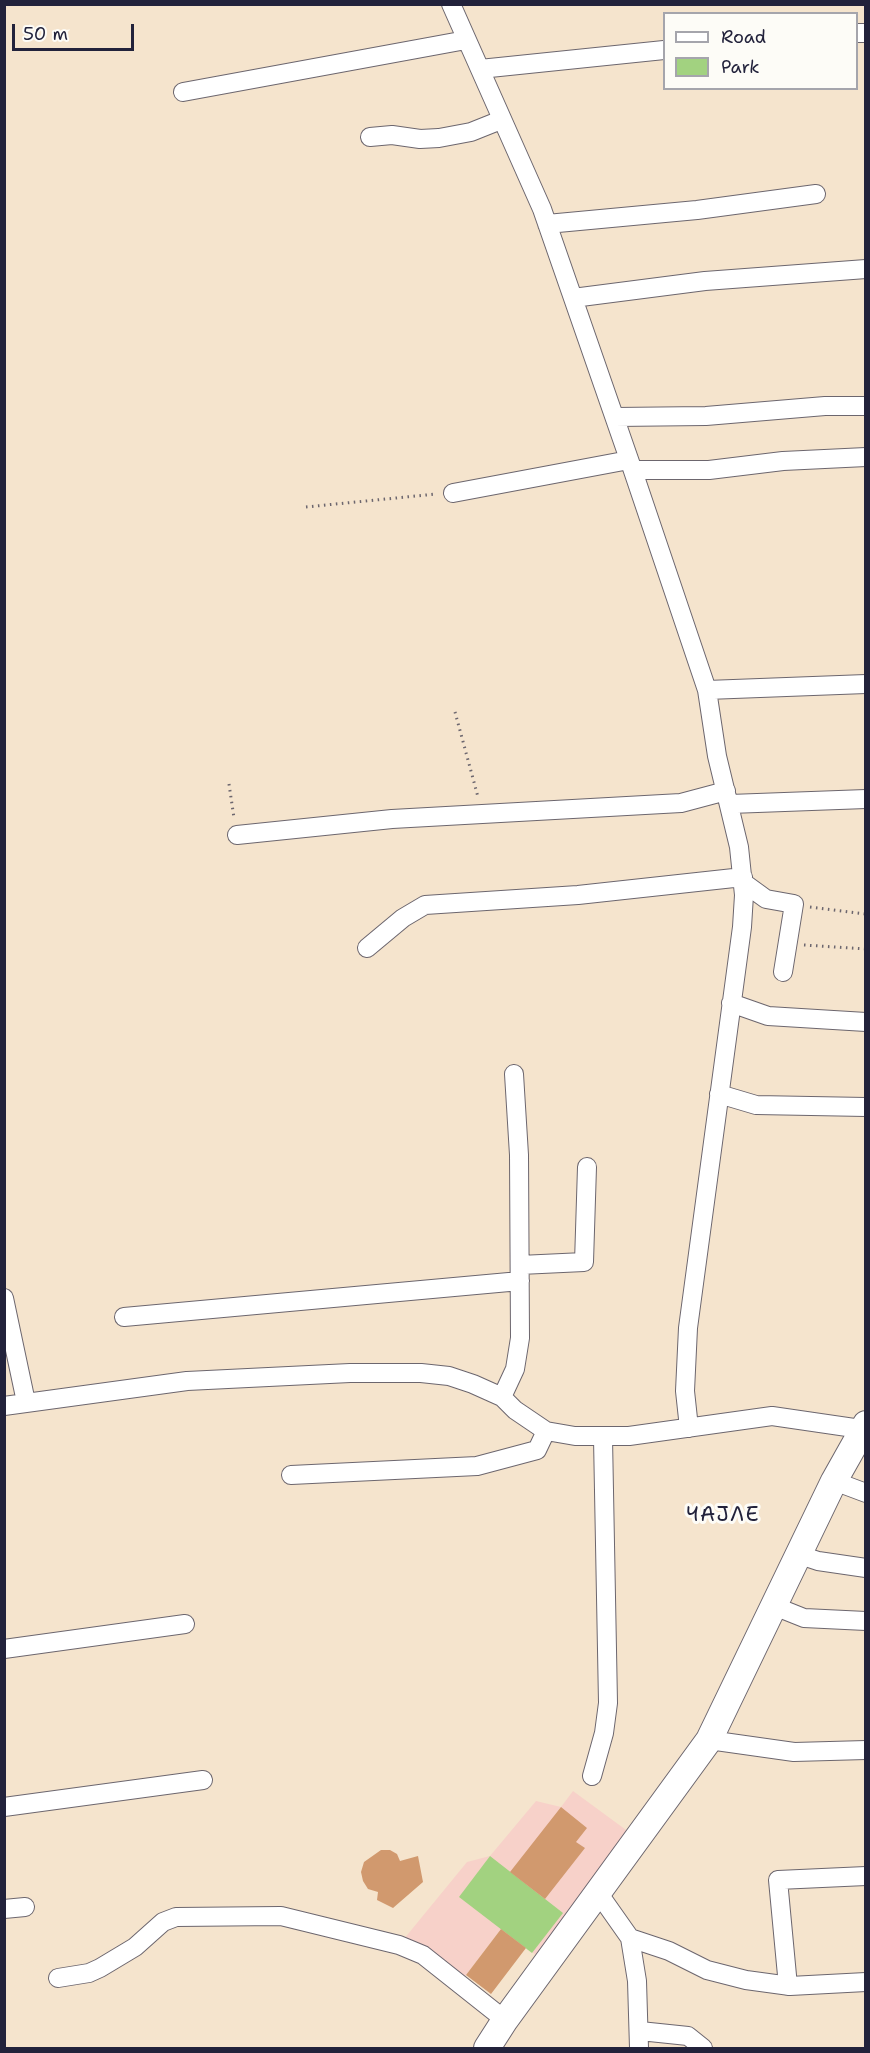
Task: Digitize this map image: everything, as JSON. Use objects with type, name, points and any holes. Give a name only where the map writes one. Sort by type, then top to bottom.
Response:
[{"type":"main road","points":[[487,2049],[505,2019],[599,1894],[709,1740],[834,1481],[863,1426]]},
{"type":"street","points":[[451,4],[547,224],[707,690],[717,756],[728,798],[743,880],[742,927],[688,1328],[685,1391],[689,1428]]},
{"type":"street","points":[[183,92],[466,40]]},
{"type":"street","points":[[480,69],[663,50]]},
{"type":"street","points":[[370,137],[392,135],[420,139],[439,138],[471,132],[501,120]]},
{"type":"street","points":[[547,224],[697,210],[816,194]]},
{"type":"street","points":[[573,298],[705,281],[866,269]]},
{"type":"street","points":[[615,417],[706,416],[825,406],[866,406]]},
{"type":"street","points":[[453,493],[631,465],[709,470],[783,461],[866,457]]},
{"type":"street","points":[[707,690],[866,684]]},
{"type":"street","points":[[237,835],[393,819],[681,803],[728,798],[866,799]]},
{"type":"street","points":[[367,948],[403,918],[425,905],[578,895],[743,880],[766,899],[794,904],[783,972]]},
{"type":"street","points":[[731,1003],[768,1016],[866,1022]]},
{"type":"street","points":[[502,1397],[519,1354],[519,1155],[514,1074]]},
{"type":"street","points":[[719,1094],[756,1105],[866,1107]]},
{"type":"street","points":[[124,1317],[520,1273],[584,1262],[587,1167]]},
{"type":"street","points":[[4,1298],[26,1402]]},
{"type":"street","points":[[4,1406],[187,1381],[362,1373],[421,1373],[448,1376],[502,1397],[515,1410],[546,1431],[603,1438],[771,1416],[863,1426]]},
{"type":"street","points":[[291,1475],[477,1466],[537,1450],[546,1431]]},
{"type":"street","points":[[592,1776],[604,1733],[608,1703],[603,1438]]},
{"type":"street","points":[[834,1481],[866,1493]]},
{"type":"street","points":[[800,1555],[818,1562],[866,1568]]},
{"type":"street","points":[[774,1606],[804,1618],[866,1621]]},
{"type":"street","points":[[4,1649],[184,1624]]},
{"type":"street","points":[[709,1740],[794,1752],[866,1750]]},
{"type":"street","points":[[4,1807],[203,1780]]},
{"type":"street","points":[[788,1986],[778,1880],[866,1875]]},
{"type":"street","points":[[599,1894],[630,1938],[638,1981],[639,2040],[688,2036],[703,2049]]},
{"type":"street","points":[[4,1909],[25,1907]]},
{"type":"street","points":[[58,1978],[100,1968],[135,1947],[163,1922],[176,1917],[280,1916],[399,1946],[423,1955],[505,2019]]},
{"type":"street","points":[[630,1938],[669,1951],[707,1970],[746,1980],[788,1986],[832,1986],[866,1982]]},
{"type":"path","points":[[306,507],[453,493]]},
{"type":"path","points":[[455,712],[482,815]]},
{"type":"path","points":[[229,784],[237,835]]},
{"type":"path","points":[[794,904],[866,914]]},
{"type":"path","points":[[787,944],[866,949]]},
{"type":"shaded area","points":[[573,1791],[637,1838],[547,1963],[501,1929],[463,1979],[399,1945],[467,1862],[490,1856],[536,1801],[561,1807]]},
{"type":"green space","points":[[490,1856],[563,1913],[532,1953],[459,1897]]},
{"type":"building","points":[[561,1807],[587,1828],[576,1842],[585,1848],[545,1899],[510,1872]]},
{"type":"building","points":[[381,1850],[390,1850],[397,1854],[400,1861],[418,1856],[423,1882],[393,1908],[377,1900],[378,1892],[368,1889],[361,1872],[364,1862]]},
{"type":"building","points":[[501,1929],[526,1948],[491,1994],[466,1975]]},
{"type":"district","name":"ЧАЈЛЕ","points":[[723,1516]]}]
